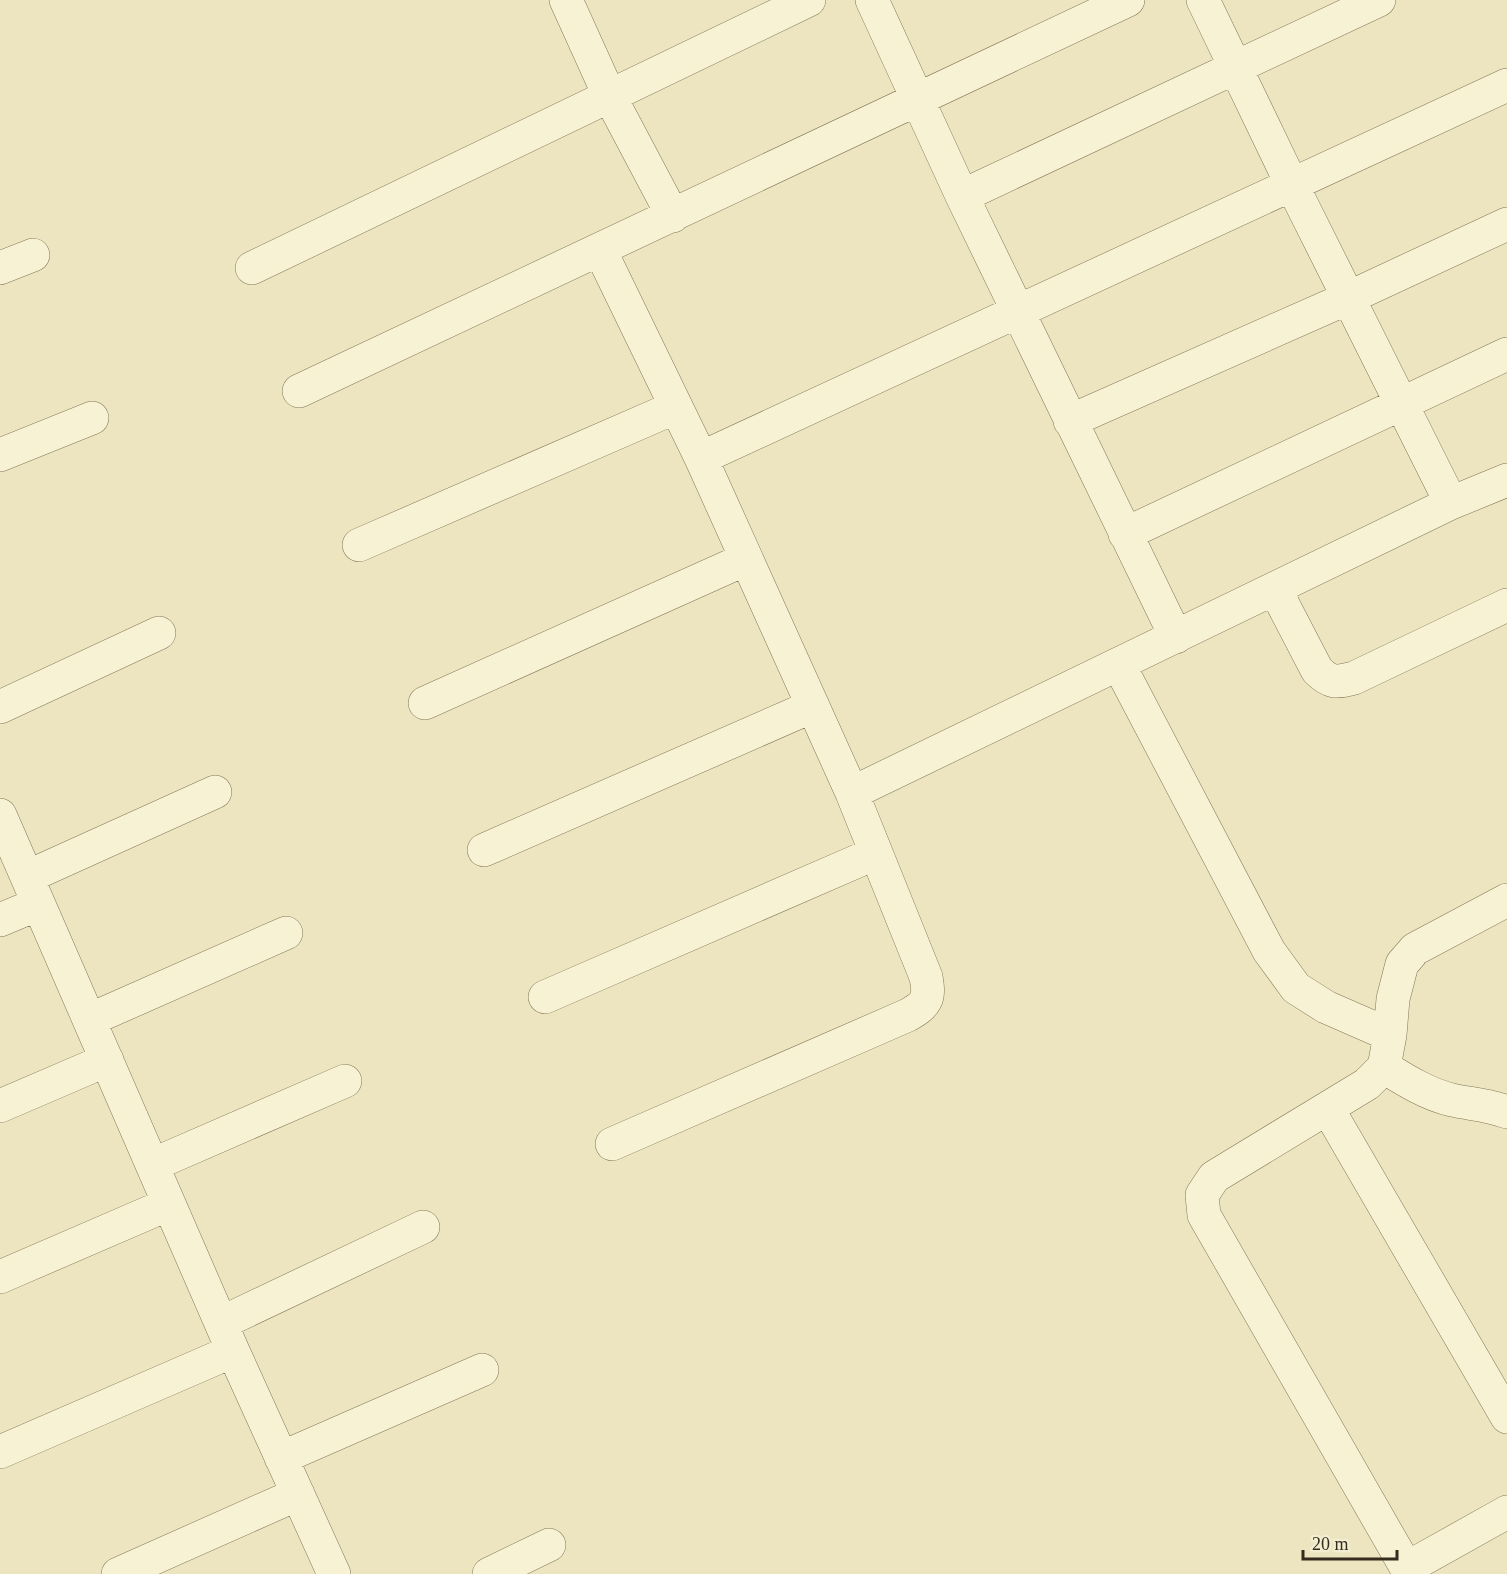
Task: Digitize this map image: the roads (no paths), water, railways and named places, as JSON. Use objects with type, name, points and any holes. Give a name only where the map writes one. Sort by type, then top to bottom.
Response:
[{"type":"street","points":[[566,0],[609,95],[673,216]]},
{"type":"street","points":[[252,268],[809,0]]},
{"type":"street","points":[[872,0],[916,100],[1176,637]]},
{"type":"street","points":[[299,391],[1128,0]]},
{"type":"street","points":[[1203,0],[1450,502]]},
{"type":"street","points":[[962,196],[1379,0]]},
{"type":"street","points":[[701,458],[1507,85]]},
{"type":"street","points":[[1070,421],[1348,298],[1507,224]]},
{"type":"street","points":[[600,250],[701,458],[852,793],[926,977],[929,993],[923,1006],[908,1015],[612,1144]]},
{"type":"street","points":[[0,268],[33,255]]},
{"type":"street","points":[[1125,534],[1507,354]]},
{"type":"street","points":[[359,545],[676,407]]},
{"type":"street","points":[[0,455],[92,417]]},
{"type":"street","points":[[852,793],[1450,502],[1503,491]]},
{"type":"street","points":[[425,703],[746,559]]},
{"type":"street","points":[[1275,589],[1317,670],[1325,678],[1338,682],[1354,678],[1507,605]]},
{"type":"street","points":[[0,706],[159,633]]},
{"type":"street","points":[[1119,665],[1275,960],[1296,988],[1326,1007],[1390,1035]]},
{"type":"street","points":[[484,850],[813,706]]},
{"type":"street","points":[[0,920],[33,890],[215,792]]},
{"type":"street","points":[[0,815],[227,1337],[334,1574]]},
{"type":"street","points":[[545,997],[876,853]]},
{"type":"street","points":[[1507,900],[1414,949],[1402,964],[1393,999],[1384,1067],[1367,1084],[1214,1178],[1202,1195],[1204,1215],[1408,1571],[1507,1512]]},
{"type":"street","points":[[89,1020],[286,933]]},
{"type":"street","points":[[0,1106],[106,1060]]},
{"type":"street","points":[[1384,1067],[1417,1087],[1451,1100],[1491,1106],[1507,1112]]},
{"type":"street","points":[[152,1165],[345,1081]]},
{"type":"street","points":[[1328,1109],[1507,1417]]},
{"type":"street","points":[[0,1277],[169,1204]]},
{"type":"street","points":[[0,1452],[227,1337],[423,1227]]},
{"type":"street","points":[[281,1458],[482,1370]]},
{"type":"street","points":[[118,1574],[298,1494]]},
{"type":"street","points":[[489,1574],[549,1545]]}]
